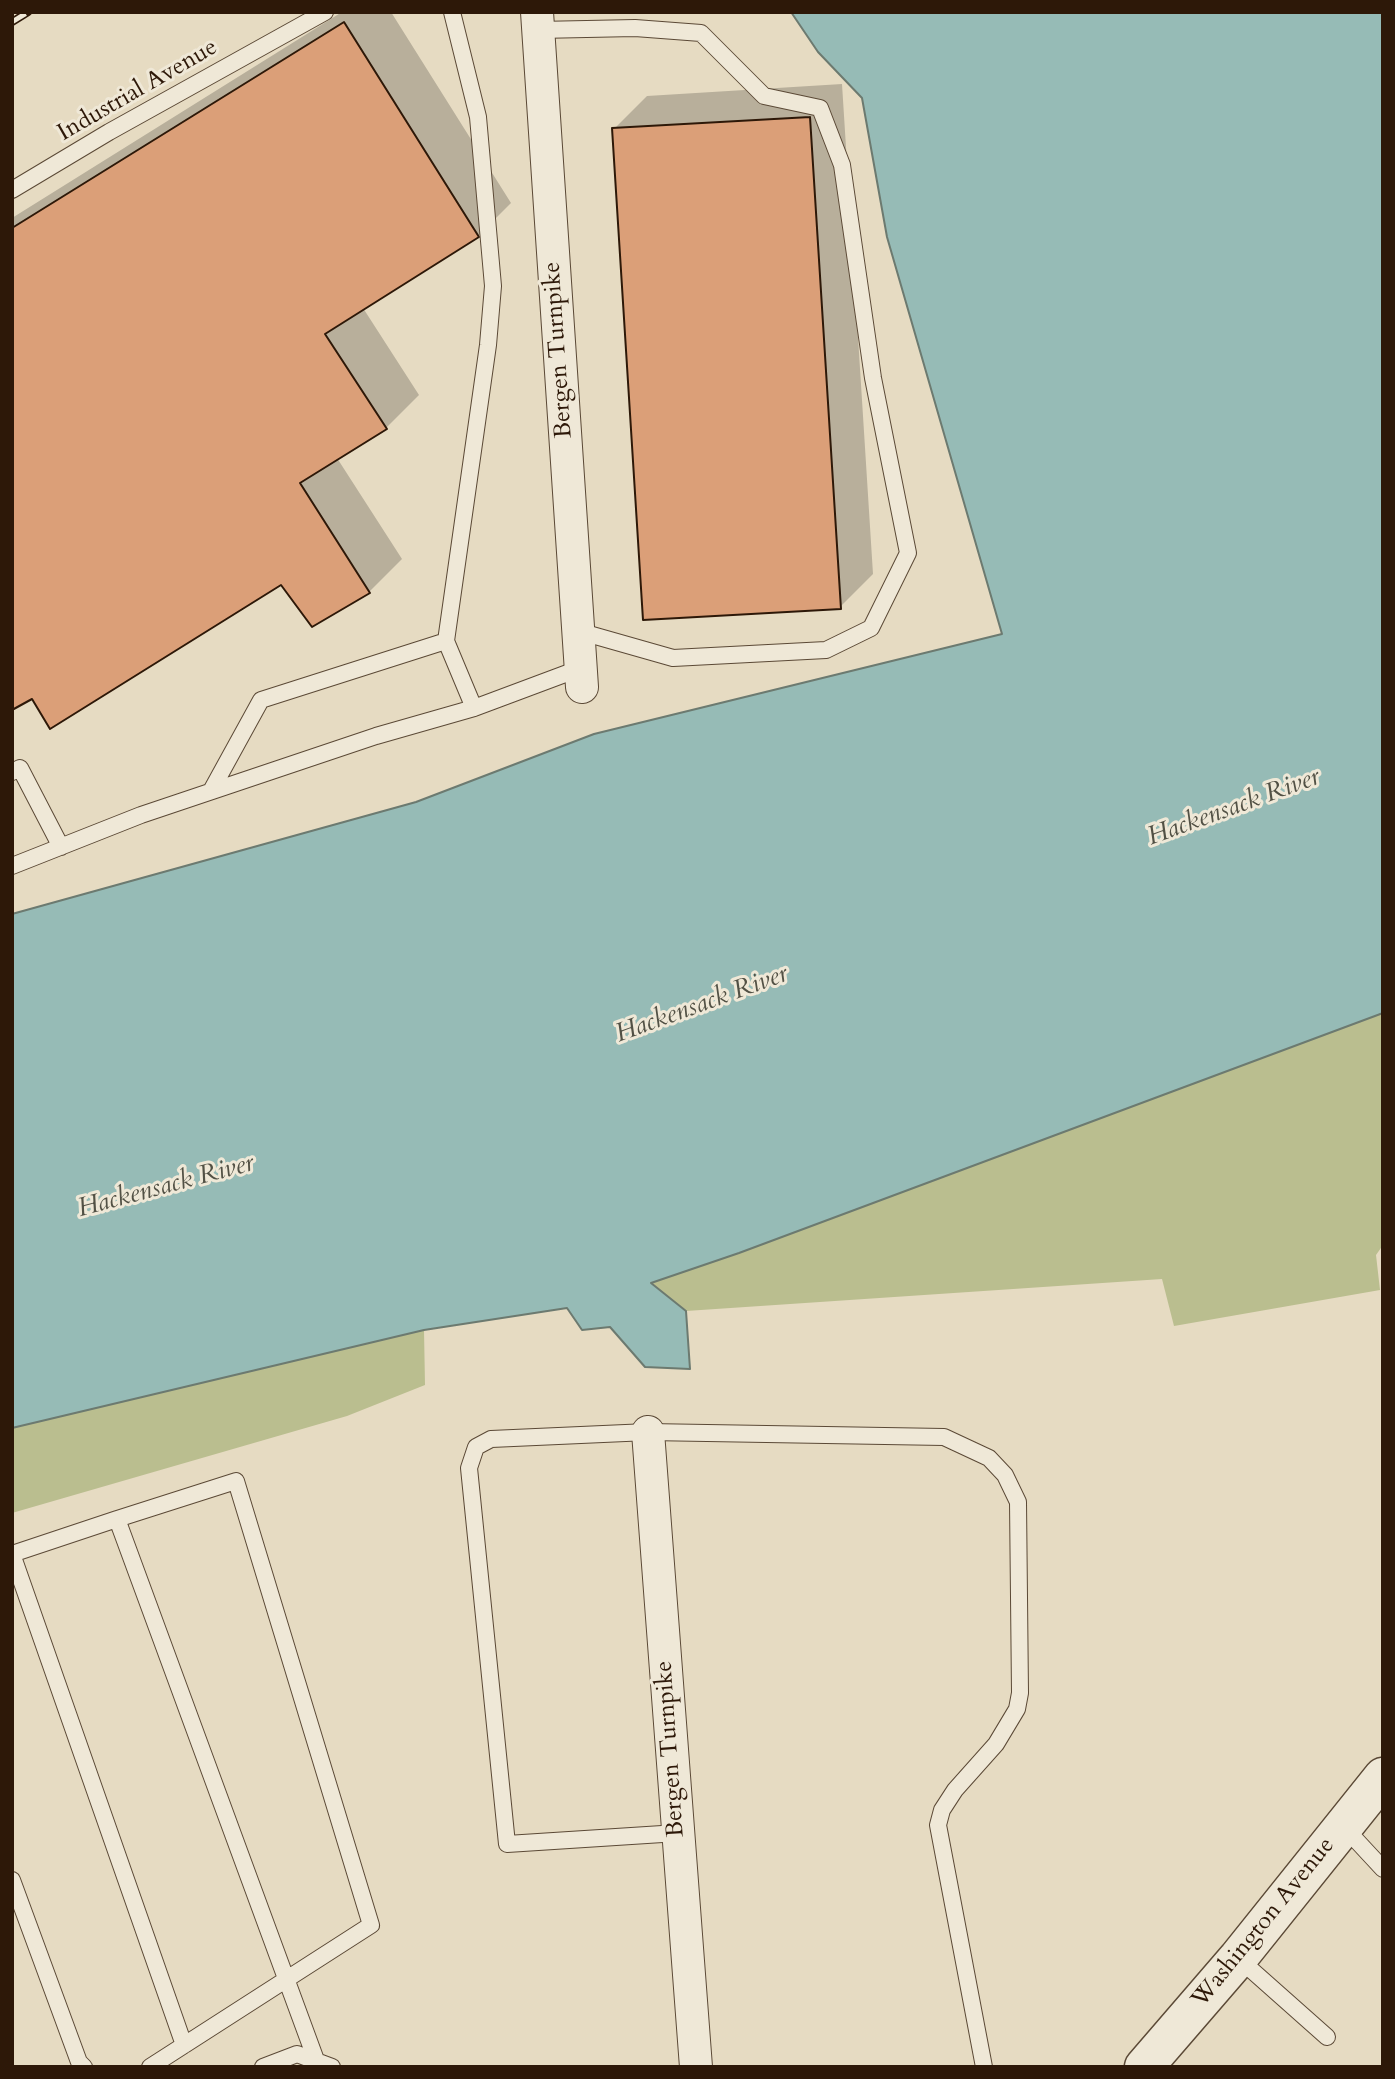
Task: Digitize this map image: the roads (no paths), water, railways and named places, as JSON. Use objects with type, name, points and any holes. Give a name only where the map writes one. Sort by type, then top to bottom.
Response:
[{"type":"street","name":"Bergen Turnpike","points":[[537,21],[582,678]]},
{"type":"street","name":"Bergen Turnpike","points":[[648,1432],[694,2062]]},
{"type":"street","name":"Washington Avenue","points":[[1144,2067],[1238,1958],[1383,1777]]},
{"type":"lane","name":"Industrial Avenue","points":[[12,190],[109,132],[325,12]]},
{"type":"lane","points":[[452,12],[478,117],[493,286],[488,345],[446,641],[474,708]]},
{"type":"lane","points":[[537,21],[701,33],[764,96],[820,108],[842,165],[873,378],[908,553],[871,628],[826,650],[673,658],[578,631]]},
{"type":"lane","points":[[211,791],[261,700],[446,641]]},
{"type":"lane","points":[[12,866],[211,791],[376,736],[582,678]]},
{"type":"lane","points":[[12,772],[20,768],[61,847]]},
{"type":"lane","points":[[678,1833],[507,1844],[469,1468],[476,1447],[491,1439],[648,1432],[944,1437],[989,1458],[1005,1475],[1018,1502],[1020,1693],[1017,1709],[996,1744],[955,1790],[942,1810],[938,1825],[984,2067]]},
{"type":"lane","points":[[150,2067],[371,1925],[236,1481],[12,1554],[184,2045]]},
{"type":"lane","points":[[117,1519],[316,2060]]},
{"type":"lane","points":[[1343,1826],[1383,1868]]},
{"type":"lane","points":[[12,1880],[77,2065]]},
{"type":"lane","points":[[1238,1958],[1327,2036]]},
{"type":"lane","points":[[263,2067],[297,2054],[332,2067]]},
{"type":"water","name":"Hackensack River","points":[[791,12],[1383,12],[1383,1013],[739,1253],[651,1283],[686,1311],[690,1369],[645,1367],[610,1327],[582,1330],[567,1308],[424,1330],[12,1428],[12,914],[416,802],[594,734],[1002,634],[887,237],[862,98],[818,52]]},
{"type":"railway","points":[[12,22],[28,12]]}]
